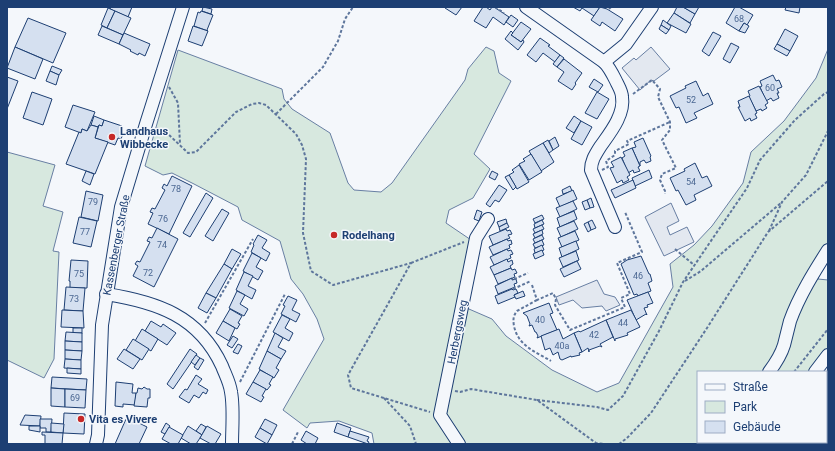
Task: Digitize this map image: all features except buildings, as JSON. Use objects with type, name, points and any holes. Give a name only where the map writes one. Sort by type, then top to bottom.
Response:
[{"type":"street","name":"Kassenberger Straße","points":[[96,444],[98,435],[102,325],[121,207],[183,7]]},
{"type":"street","points":[[526,7],[604,62],[618,86],[622,97],[620,114],[592,160],[591,166],[591,173],[615,227]]},
{"type":"street","points":[[604,62],[626,44],[652,7]]},
{"type":"street","name":"Herbergsweg","points":[[440,415],[476,238],[488,219]]},
{"type":"street","points":[[770,371],[784,346],[790,321],[799,301],[828,250]]},
{"type":"street","points":[[106,294],[153,304],[184,319],[199,333],[217,356],[232,392],[232,444]]},
{"type":"street","points":[[816,371],[828,355]]},
{"type":"street","points":[[440,415],[459,444]]},
{"type":"path","points":[[276,114],[323,67],[338,41],[345,19],[354,7]]},
{"type":"path","points":[[495,7],[504,13]]},
{"type":"path","points":[[162,75],[178,103],[180,145]]},
{"type":"path","points":[[622,102],[652,80],[660,89],[658,97],[670,122],[670,130],[662,140],[676,168],[662,174],[660,180],[665,190],[665,194]]},
{"type":"path","points":[[446,387],[460,392],[471,389],[537,400],[590,406],[608,410],[623,396],[684,282],[694,265],[723,226],[747,188],[760,160],[794,120],[828,92]]},
{"type":"path","points":[[146,124],[166,132],[188,153],[196,152],[236,112],[252,104],[259,103],[266,105],[296,134],[302,145],[306,159],[303,233],[311,271],[332,285],[411,263],[476,238]]},
{"type":"path","points":[[591,173],[608,167],[606,160],[615,155],[615,151],[629,144],[627,140],[670,122]]},
{"type":"path","points":[[684,282],[701,271],[782,202],[806,175],[828,131]]},
{"type":"path","points":[[768,232],[828,181]]},
{"type":"path","points":[[619,444],[627,438],[651,413],[768,232],[782,202]]},
{"type":"path","points":[[551,362],[526,346],[521,341],[515,330],[514,319],[517,311],[553,293],[556,299],[555,305],[570,330],[625,307],[621,298],[630,294],[617,263],[642,252],[625,212]]},
{"type":"path","points":[[199,333],[253,239]]},
{"type":"path","points":[[675,249],[694,265]]},
{"type":"path","points":[[411,263],[348,375],[351,388],[440,415]]},
{"type":"path","points":[[514,279],[528,273]]},
{"type":"path","points":[[513,289],[531,281]]},
{"type":"path","points":[[532,285],[537,300]]},
{"type":"path","points":[[232,392],[238,386],[285,294]]},
{"type":"path","points":[[795,371],[828,329]]},
{"type":"path","points":[[384,398],[410,426],[416,444]]},
{"type":"path","points":[[537,400],[596,443],[604,444]]},
{"type":"path","points":[[292,444],[298,432]]},
{"type":"green space","points":[[486,47],[494,51],[499,73],[511,81],[474,154],[490,169],[473,198],[449,210],[446,223],[477,244],[462,306],[492,319],[506,336],[552,370],[597,392],[619,383],[673,287],[670,264],[694,245],[712,226],[743,183],[751,152],[784,121],[816,78],[828,49],[828,244],[822,255],[818,279],[828,280],[828,348],[810,371],[697,371],[697,443],[751,444],[374,444],[372,433],[339,421],[310,423],[307,428],[283,410],[324,339],[317,319],[303,294],[291,279],[280,241],[242,220],[238,207],[172,173],[163,175],[145,166],[178,50],[282,89],[284,99],[292,109],[330,133],[348,183],[354,190],[381,192],[392,183],[465,80],[468,69]]},
{"type":"green space","points":[[7,152],[55,165],[43,206],[63,212],[53,251],[59,252],[54,359],[44,378],[7,360]]},
{"type":"shaded area","points":[[651,47],[670,69],[654,81],[651,80],[640,90],[622,68],[634,58],[636,60]]},
{"type":"shaded area","points":[[671,203],[679,221],[667,227],[670,235],[687,227],[694,242],[664,256],[645,217]]},
{"type":"shaded area","points":[[597,280],[604,294],[615,297],[620,305],[606,311],[602,306],[582,308],[573,300],[559,305],[556,297]]},
{"type":"place","name":"Landhaus Wibbecke","points":[[112,137]]},
{"type":"place","name":"Rodelhang","points":[[334,235]]},
{"type":"place","name":"Vita es Vivere","points":[[81,419]]}]
